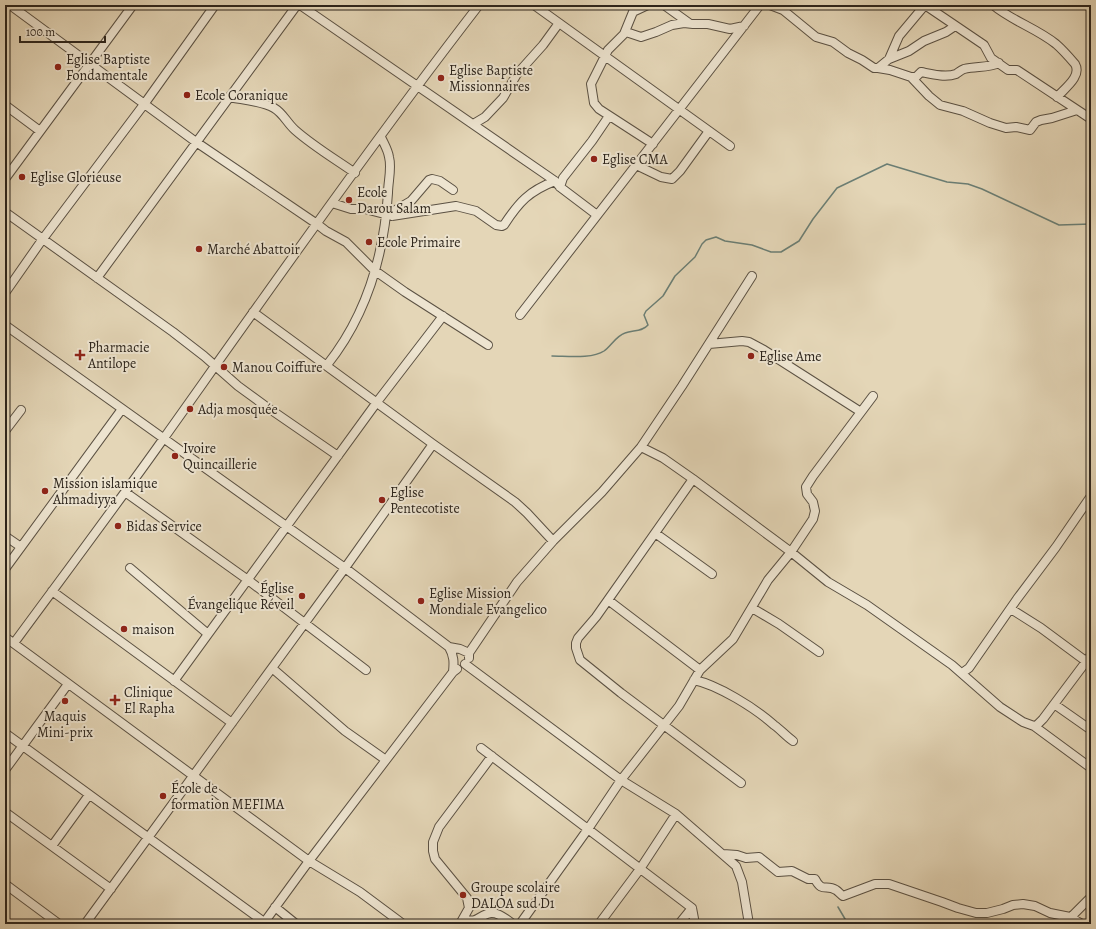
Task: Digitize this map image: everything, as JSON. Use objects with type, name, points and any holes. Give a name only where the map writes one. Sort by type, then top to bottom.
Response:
[{"type":"street","points":[[10,5],[196,142],[326,231],[346,242],[374,270],[405,292],[488,345]]},
{"type":"street","points":[[5,293],[42,240],[145,103],[215,5]]},
{"type":"street","points":[[97,278],[229,97],[299,5],[474,125],[557,184],[597,215]]},
{"type":"street","points":[[14,643],[164,439],[214,366],[417,86],[479,5]]},
{"type":"street","points":[[534,5],[730,146]]},
{"type":"street","points":[[648,5],[633,12],[626,32],[618,42],[609,48],[593,78],[591,90],[596,105],[609,116],[653,144]]},
{"type":"street","points":[[520,315],[760,5]]},
{"type":"street","points":[[770,5],[783,10],[816,37],[834,42],[848,53],[870,66],[886,68],[911,78],[940,105],[963,111],[990,123],[1006,128],[1016,127],[1030,130],[1033,125],[1041,120],[1077,110]]},
{"type":"street","points":[[889,59],[899,36],[925,5],[984,45],[991,58],[999,64],[1008,70],[1016,70],[1091,119]]},
{"type":"street","points":[[993,5],[1008,17],[1029,27],[1055,43],[1076,66],[1076,76],[1057,97]]},
{"type":"street","points":[[1087,5],[1091,8]]},
{"type":"street","points":[[5,178],[130,6]]},
{"type":"street","points":[[668,6],[690,24]]},
{"type":"street","points":[[474,125],[485,117],[503,98],[517,74],[543,45],[559,23]]},
{"type":"street","points":[[626,32],[641,37],[679,23],[708,24],[730,29],[744,26]]},
{"type":"street","points":[[878,68],[889,59],[909,51],[924,41],[946,32],[955,26]]},
{"type":"street","points":[[911,78],[916,77],[921,72],[933,76],[953,75],[963,69],[999,64]]},
{"type":"street","points":[[229,97],[265,104],[279,112],[288,124],[300,134],[355,173]]},
{"type":"street","points":[[5,105],[40,131]]},
{"type":"street","points":[[332,204],[350,209],[365,209],[389,216],[456,206],[476,211],[496,225],[502,226],[514,209],[528,196],[540,187],[557,184],[563,178],[592,142],[609,116]]},
{"type":"street","points":[[636,166],[672,180],[709,131]]},
{"type":"street","points":[[327,365],[347,337],[357,319],[370,287],[382,247],[389,216],[390,164],[389,156],[381,137]]},
{"type":"street","points":[[389,216],[394,211],[411,201],[429,180],[432,179],[440,181],[452,190]]},
{"type":"street","points":[[5,212],[42,240],[173,332],[264,405],[338,456]]},
{"type":"street","points":[[5,733],[149,837],[263,923],[453,672],[465,664],[469,659],[469,653],[517,582],[553,542],[602,492],[642,447],[752,276]]},
{"type":"street","points":[[254,312],[433,444],[515,502],[553,542]]},
{"type":"street","points":[[174,681],[377,402],[443,316]]},
{"type":"street","points":[[5,325],[345,568],[449,647],[453,654],[454,660],[453,672]]},
{"type":"street","points":[[709,344],[742,341],[749,342],[861,412]]},
{"type":"street","points":[[520,924],[621,780],[663,724],[679,706],[700,670],[733,638],[771,575],[791,552],[813,519],[815,511],[813,502],[807,494],[806,487],[873,396]]},
{"type":"street","points":[[5,569],[122,409]]},
{"type":"street","points":[[5,431],[21,410]]},
{"type":"street","points":[[85,924],[345,568],[433,444]]},
{"type":"street","points":[[642,447],[663,458],[693,479],[791,552],[828,582],[867,605],[952,665],[1000,707],[1023,722],[1034,726],[1091,768]]},
{"type":"street","points":[[693,479],[596,617],[578,638],[576,643],[577,655],[580,660],[612,686],[741,783]]},
{"type":"street","points":[[125,492],[248,580],[366,670]]},
{"type":"street","points":[[962,673],[969,668],[1091,496]]},
{"type":"street","points":[[655,533],[712,574]]},
{"type":"street","points":[[5,536],[21,547]]},
{"type":"street","points":[[130,568],[208,634]]},
{"type":"street","points":[[52,591],[232,723]]},
{"type":"street","points":[[608,600],[700,670]]},
{"type":"street","points":[[752,608],[779,624],[819,652]]},
{"type":"street","points":[[1011,609],[1089,660],[1042,719],[1037,725],[1034,726]]},
{"type":"street","points":[[5,637],[309,861],[360,892],[402,924]]},
{"type":"street","points":[[449,647],[460,649],[469,653]]},
{"type":"street","points":[[465,664],[621,780],[676,814],[724,854],[736,866],[740,874],[749,924]]},
{"type":"street","points":[[272,668],[345,732],[386,760]]},
{"type":"street","points":[[694,680],[704,682],[746,704],[774,725],[793,742]]},
{"type":"street","points":[[5,770],[68,684]]},
{"type":"street","points":[[1054,704],[1091,730]]},
{"type":"street","points":[[481,748],[692,908],[695,924]]},
{"type":"street","points":[[492,756],[439,827],[433,842],[432,851],[435,859],[467,898],[469,908],[462,922],[472,922],[480,919],[488,913],[496,913],[513,924]]},
{"type":"street","points":[[52,846],[89,795]]},
{"type":"street","points":[[5,812],[111,889]]},
{"type":"street","points":[[599,924],[640,869],[676,814]]},
{"type":"street","points":[[724,854],[746,858],[759,857],[778,872],[792,870],[808,879],[814,879],[821,888],[837,890],[843,896],[875,884],[889,884],[976,913],[987,913],[1013,905],[1023,904],[1035,906],[1050,913],[1070,917],[1082,924]]},
{"type":"street","points":[[5,884],[59,924]]},
{"type":"street","points":[[1064,924],[1091,897]]},
{"type":"street","points":[[275,907],[296,924]]},
{"type":"street","points":[[679,924],[692,908]]},
{"type":"waterway","points":[[552,356],[599,354],[607,349],[622,334],[646,327],[648,325],[644,315],[646,311],[663,296],[675,276],[695,257],[706,240],[716,237],[725,241],[752,245],[771,252],[781,252],[799,241],[813,219],[837,188],[887,164],[947,182],[968,184],[1059,225],[1091,224]]},
{"type":"waterway","points":[[838,907],[848,924]]},
{"type":"place","name":"Eglise Baptiste Fondamentale","points":[[58,67]]},
{"type":"place","name":"Eglise Baptiste Missionnaires","points":[[441,78]]},
{"type":"place","name":"Ecole Coranique","points":[[187,95]]},
{"type":"place","name":"Eglise CMA","points":[[594,159]]},
{"type":"place","name":"Eglise Glorieuse","points":[[22,177]]},
{"type":"place","name":"Ecole Darou Salam","points":[[349,200]]},
{"type":"place","name":"Ecole Primaire","points":[[369,242]]},
{"type":"place","name":"Marché Abattoir","points":[[199,249]]},
{"type":"place","name":"Pharmacie Antilope","points":[[80,355]]},
{"type":"place","name":"Eglise Ame","points":[[751,356]]},
{"type":"place","name":"Manou Coiffure","points":[[224,367]]},
{"type":"place","name":"Adja mosquée","points":[[190,409]]},
{"type":"place","name":"Ivoire Quincaillerie","points":[[175,456]]},
{"type":"place","name":"Mission islamique Ahmadiyya","points":[[45,491]]},
{"type":"place","name":"Eglise Pentecotiste","points":[[382,500]]},
{"type":"place","name":"Bidas Service","points":[[118,526]]},
{"type":"place","name":"Église Évangelique Réveil","points":[[302,596]]},
{"type":"place","name":"Eglise Mission Mondiale Evangelico","points":[[421,601]]},
{"type":"place","name":"maison","points":[[124,629]]},
{"type":"place","name":"Clinique El Rapha","points":[[115,700]]},
{"type":"place","name":"Maquis Mini-prix","points":[[65,701]]},
{"type":"place","name":"École de formation MEFIMA","points":[[163,796]]},
{"type":"place","name":"Groupe scolaire DALOA sud D1","points":[[463,895]]}]
